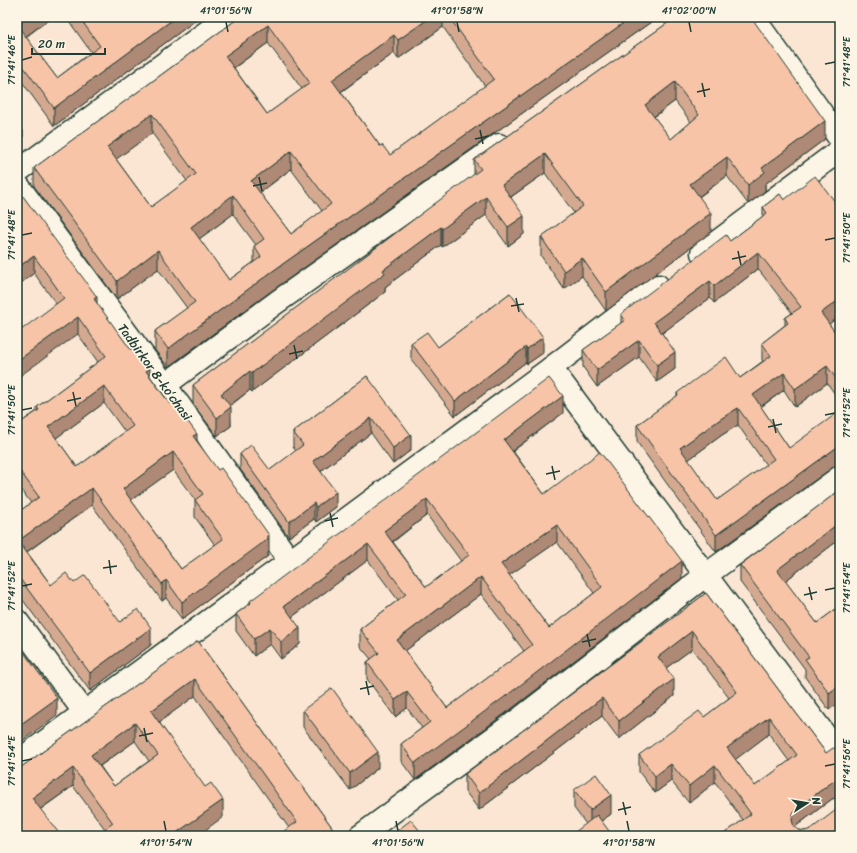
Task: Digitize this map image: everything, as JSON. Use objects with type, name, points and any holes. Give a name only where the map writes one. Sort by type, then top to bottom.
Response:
[{"type":"street","points":[[17,172],[227,17]]},
{"type":"street","points":[[752,17],[840,139]]},
{"type":"street","points":[[165,385],[277,302],[517,132]]},
{"type":"street","points":[[17,762],[550,368],[840,150]]},
{"type":"street","name":"Tadbirkor 8-koʻchasi","points":[[17,184],[165,385],[290,561]]},
{"type":"street","points":[[550,368],[840,755]]},
{"type":"street","points":[[360,836],[522,717],[706,575],[840,477]]},
{"type":"street","points":[[17,621],[85,713]]},
{"type":"building","points":[[17,17],[28,17],[17,25]]},
{"type":"building","points":[[79,17],[176,17],[54,108],[17,58],[17,25],[57,78],[100,46]]},
{"type":"building","points":[[240,17],[431,17],[398,40],[394,35],[332,80],[380,146],[382,145],[390,155],[494,79],[449,17],[632,17],[270,273],[168,349],[155,331],[195,302],[158,250],[117,281],[34,168]],"holes":[[[268,25],[310,83],[267,114],[225,56]],[[152,114],[196,174],[151,207],[107,147]],[[291,151],[331,204],[291,234],[251,181]],[[233,195],[264,239],[254,246],[261,257],[229,280],[191,227]]]},
{"type":"building","points":[[676,17],[751,17],[825,121],[762,168],[765,172],[748,185],[727,157],[690,184],[711,213],[606,292],[582,258],[564,271],[541,237],[583,206],[545,154],[502,185],[524,216],[508,227],[486,197],[442,229],[441,227],[383,270],[385,273],[252,373],[250,371],[221,394],[231,407],[217,418],[193,385],[481,169],[474,160]],"holes":[[[675,82],[699,115],[671,139],[645,105]]]},
{"type":"building","points":[[17,123],[23,131],[17,136]]},
{"type":"building","points":[[815,176],[840,208],[840,299],[821,313],[840,339],[840,384],[827,366],[795,389],[784,373],[753,395],[789,448],[840,411],[840,445],[716,535],[637,425],[726,357],[740,378],[771,356],[762,343],[788,323],[785,318],[801,307],[758,252],[714,286],[710,281],[654,322],[675,352],[657,365],[639,340],[597,370],[583,350],[625,320],[621,314],[726,235],[730,241],[767,213],[763,207],[780,194],[784,200]],"holes":[[[738,408],[774,459],[717,500],[680,448]]]},
{"type":"building","points":[[17,188],[97,297],[94,299],[131,350],[134,347],[150,368],[146,371],[170,404],[173,401],[197,434],[193,436],[218,470],[221,468],[269,535],[266,537],[268,539],[182,602],[166,580],[162,584],[92,488],[18,541],[51,585],[66,573],[74,583],[85,575],[120,622],[138,609],[151,628],[90,673],[17,575],[17,513],[39,497],[17,467],[17,425],[39,410],[37,407],[106,356],[78,317],[17,361],[17,333],[64,298],[34,256],[17,268],[17,238],[19,237],[17,235]],"holes":[[[104,386],[133,426],[77,467],[48,427]],[[173,452],[203,494],[195,500],[223,539],[181,569],[123,489]]]},
{"type":"building","points":[[510,293],[543,337],[527,349],[526,347],[455,401],[411,343],[427,332],[438,347]]},
{"type":"building","points":[[367,376],[411,435],[393,448],[371,418],[313,461],[336,492],[316,507],[314,503],[289,522],[240,454],[251,445],[270,470],[303,445],[293,432]]},
{"type":"building","points":[[549,378],[563,396],[504,440],[544,494],[600,452],[682,561],[514,690],[415,763],[401,744],[430,722],[407,692],[395,700],[367,662],[379,653],[360,629],[406,594],[368,544],[284,606],[300,628],[281,642],[270,628],[254,639],[236,614],[251,603],[250,601]],"holes":[[[427,499],[469,555],[426,587],[384,531]],[[557,525],[602,587],[549,628],[501,564]],[[481,577],[532,645],[447,708],[397,640]]]},
{"type":"building","points":[[840,490],[840,522],[777,570],[817,623],[840,606],[840,685],[829,693],[805,659],[809,657],[740,565]]},
{"type":"building","points":[[706,593],[826,753],[833,748],[840,750],[840,780],[839,779],[832,782],[796,809],[792,820],[794,827],[805,831],[811,829],[840,807],[840,836],[721,836],[751,814],[715,765],[689,786],[671,764],[655,776],[639,755],[699,711],[704,717],[737,692],[692,631],[658,657],[674,679],[619,721],[602,698],[479,793],[465,774]],"holes":[[[769,717],[797,755],[755,786],[727,748]]]},
{"type":"building","points":[[198,641],[334,830],[332,832],[335,836],[277,836],[297,822],[195,679],[151,711],[205,787],[211,783],[223,800],[172,836],[96,836],[113,823],[73,768],[32,798],[61,836],[17,836],[17,770]],"holes":[[[135,723],[158,755],[114,786],[91,755]]]},
{"type":"building","points":[[17,643],[57,698],[17,727]]},
{"type":"building","points":[[332,688],[378,752],[350,773],[303,710]]},
{"type":"building","points":[[596,774],[611,795],[590,810],[574,790]]},
{"type":"building","points":[[597,815],[612,835],[611,836],[570,836]]},
{"type":"building","points":[[411,820],[424,836],[398,836],[395,832]]}]
